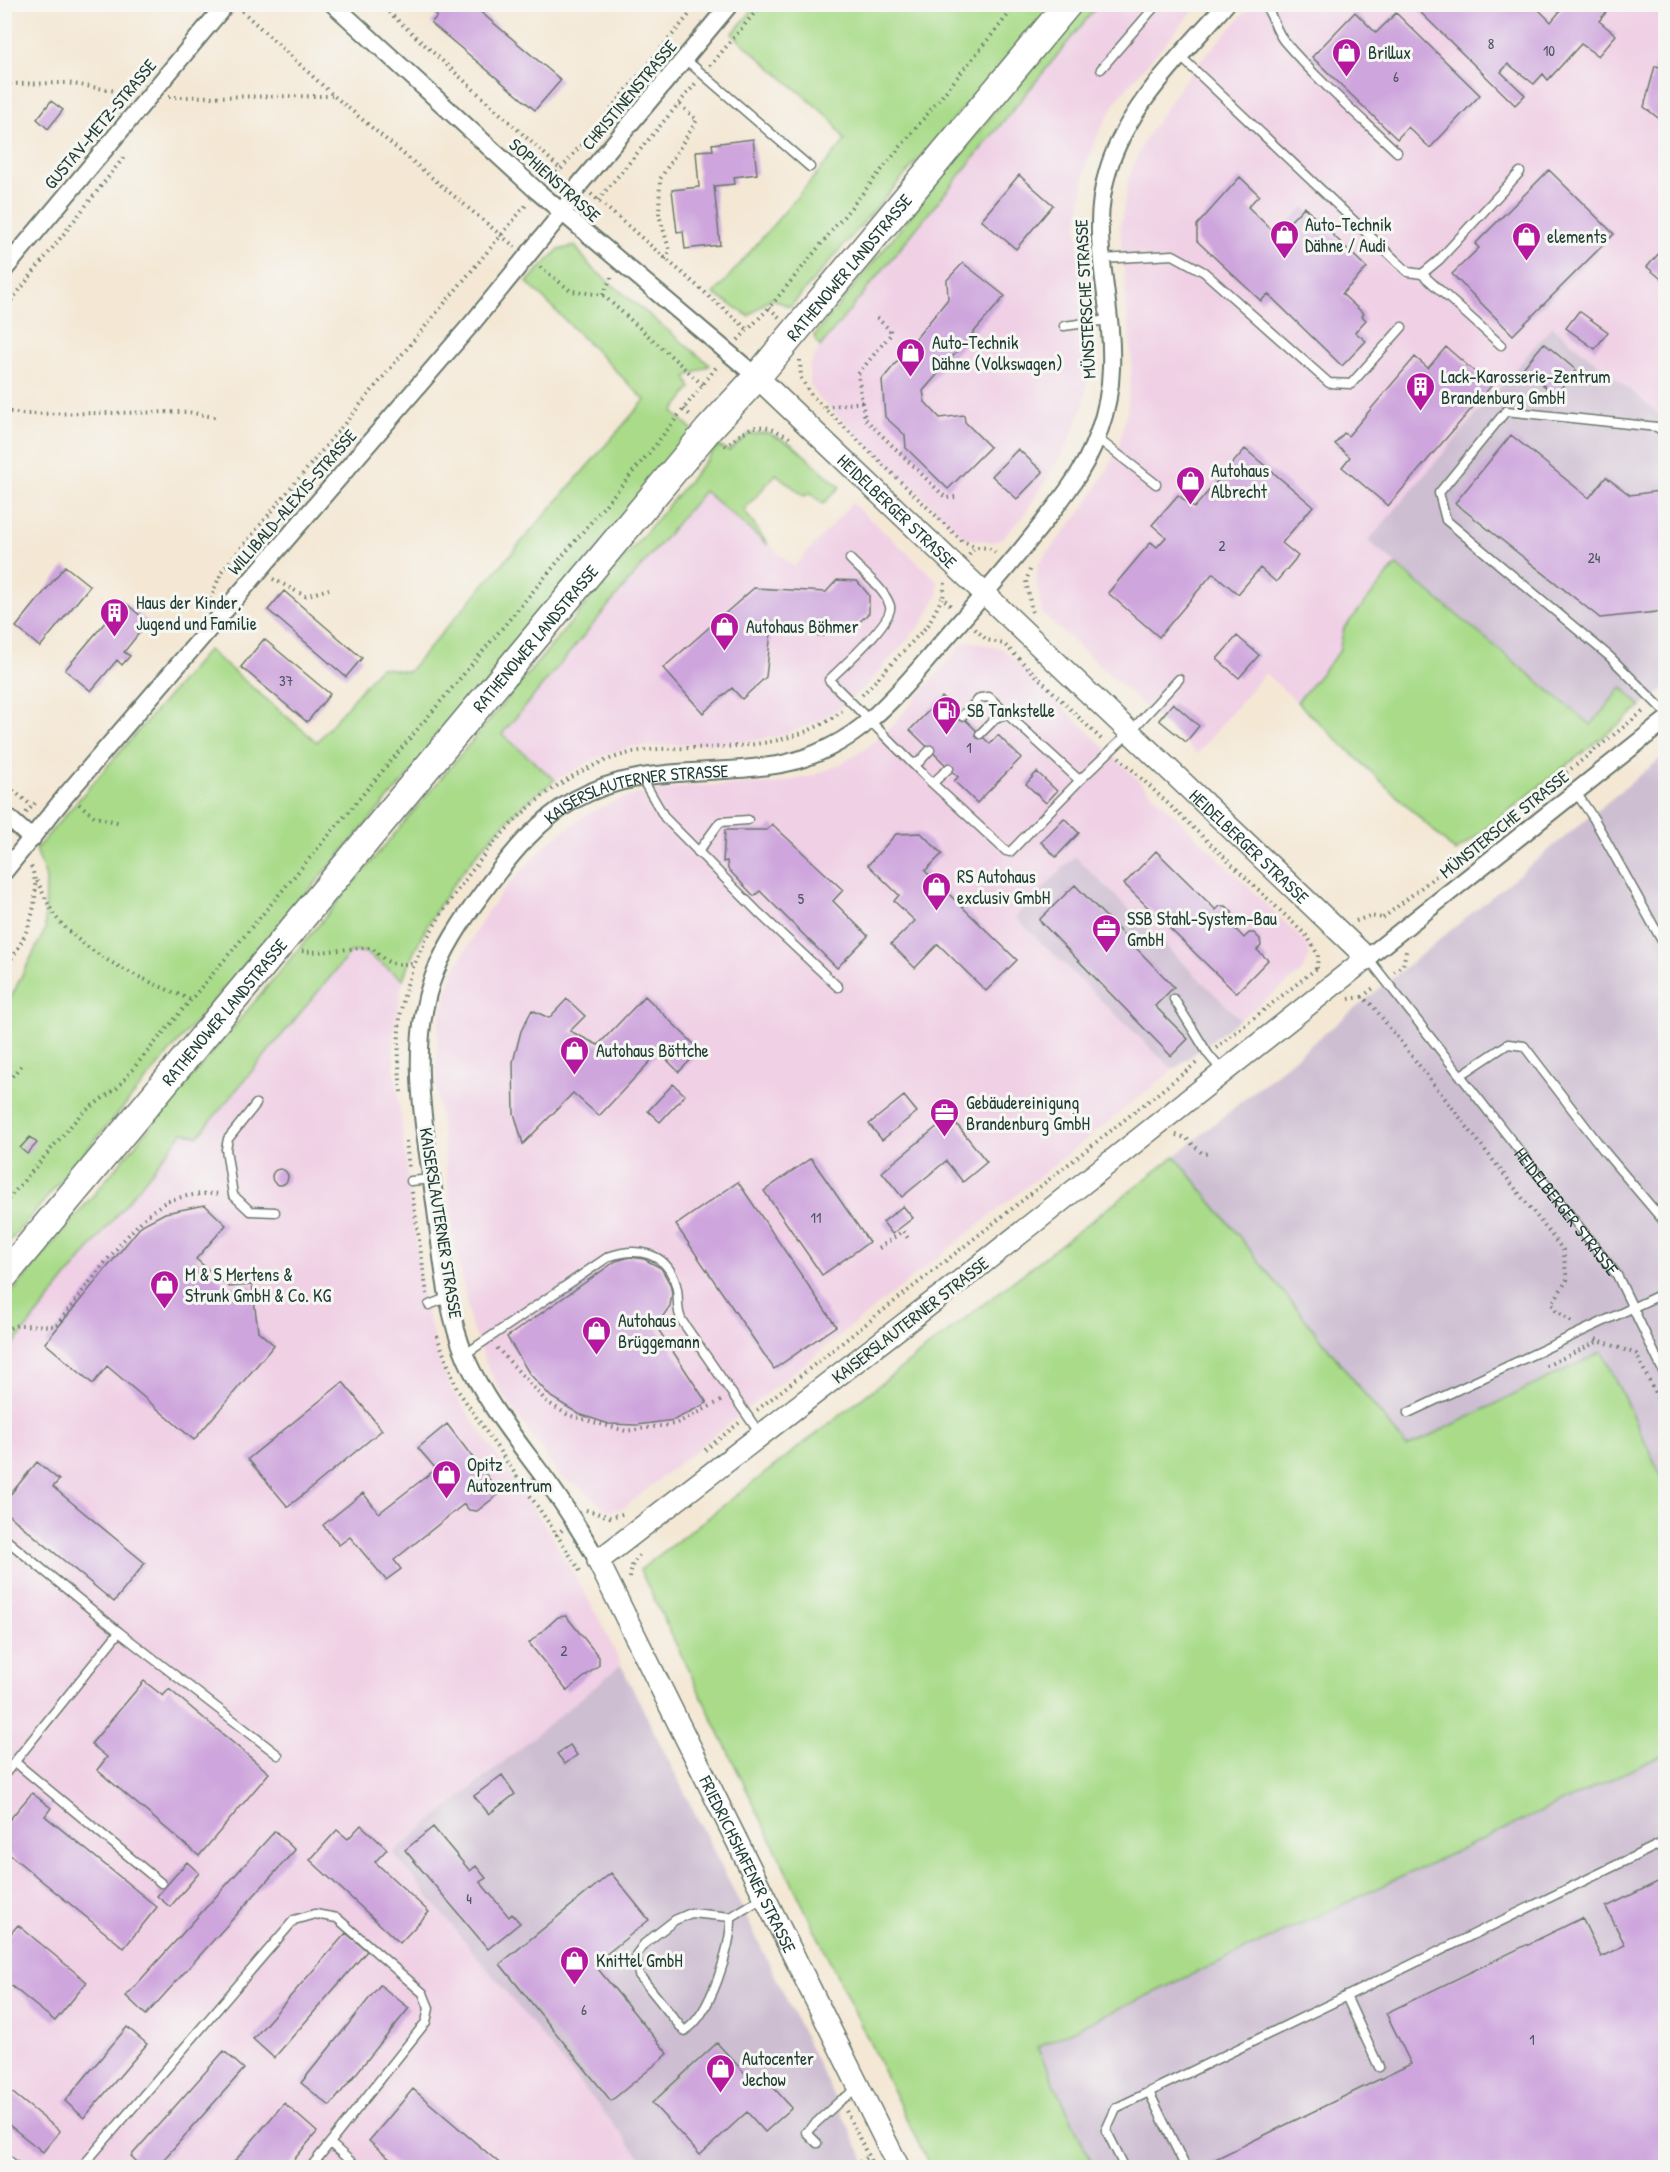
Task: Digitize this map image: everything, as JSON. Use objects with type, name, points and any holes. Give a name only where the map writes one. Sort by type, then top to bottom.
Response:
[{"type":"main road","name":"RATHENOWER LANDSTRASSE","points":[[4,1276],[281,946],[708,430],[757,377],[1068,4]]},
{"type":"street","name":"SOPHIENSTRASSE","points":[[333,4],[562,213],[757,377]]},
{"type":"street","name":"CHRISTINENSTRASSE","points":[[562,213],[579,185],[730,4]]},
{"type":"street","name":"MÜNSTERSCHE STRASSE","points":[[985,593],[1070,488],[1097,438],[1109,391],[1112,366],[1098,226],[1101,199],[1114,152],[1125,127],[1139,108],[1226,4]]},
{"type":"street","name":"GUSTAV-METZ-STRASSE","points":[[4,270],[235,9]]},
{"type":"street","name":"WILLIBALD-ALEXIS-STRASSE","points":[[4,872],[67,794],[527,257],[562,213]]},
{"type":"street","name":"HEIDELBERGER STRASSE","points":[[757,377],[1367,958]]},
{"type":"street","name":"KAISERSLAUTERNER STRASSE","points":[[985,593],[868,722],[809,757],[780,764],[641,776],[599,787],[570,802],[546,820],[502,866],[447,947],[434,974],[422,1027],[422,1090],[449,1297],[464,1355],[491,1405],[574,1520],[598,1561],[969,1274],[1367,958]]},
{"type":"street","name":"MÜNSTERSCHE STRASSE","points":[[1367,958],[1665,720]]},
{"type":"street","points":[[4,814],[28,844]]},
{"type":"street","name":"FRIEDRICHSHAFENER STRASSE","points":[[598,1561],[767,1895],[900,2168]]},
{"type":"lane","points":[[1101,69],[1157,4]]},
{"type":"lane","points":[[1264,4],[1271,13],[1282,38],[1301,60],[1397,152]]},
{"type":"lane","points":[[1180,57],[1393,260],[1408,272],[1422,274],[1501,345]]},
{"type":"lane","points":[[685,59],[810,167]]},
{"type":"lane","points":[[1422,274],[1439,260],[1520,172]]},
{"type":"lane","points":[[1100,259],[1173,255],[1204,272],[1329,383],[1351,384],[1402,327]]},
{"type":"lane","points":[[1064,326],[1108,320]]},
{"type":"lane","points":[[1665,434],[1657,427],[1506,411],[1438,493],[1446,520],[1609,656],[1665,713]]},
{"type":"lane","points":[[1097,438],[1156,484]]},
{"type":"lane","points":[[850,560],[887,598],[891,608],[889,616],[878,630],[829,680],[868,722],[1006,851],[1010,852],[1082,778],[1131,732],[1179,679]]},
{"type":"lane","points":[[962,716],[980,698],[989,697],[1078,779],[1082,778]]},
{"type":"lane","points":[[980,734],[997,717],[1008,715]]},
{"type":"lane","points":[[912,763],[919,762],[930,750]]},
{"type":"lane","points":[[931,782],[936,781],[949,768]]},
{"type":"lane","points":[[641,776],[665,818],[838,987]]},
{"type":"lane","points":[[1575,791],[1594,819],[1665,948]]},
{"type":"lane","points":[[698,852],[720,822],[748,820]]},
{"type":"lane","name":"HEIDELBERGER STRASSE","points":[[1367,958],[1607,1262],[1632,1307],[1665,1377]]},
{"type":"lane","points":[[1174,999],[1208,1054],[1223,1072]]},
{"type":"lane","points":[[1461,1075],[1508,1044],[1524,1046],[1605,1152],[1665,1224]]},
{"type":"lane","points":[[256,1104],[228,1139],[226,1149],[233,1195],[250,1211],[275,1212]]},
{"type":"lane","points":[[411,1181],[432,1179]]},
{"type":"lane","points":[[464,1355],[608,1257],[626,1251],[643,1252],[662,1262],[670,1271],[676,1286],[676,1310],[760,1435]]},
{"type":"lane","points":[[1408,1413],[1665,1292]]},
{"type":"lane","points":[[429,1305],[449,1297]]},
{"type":"lane","points":[[4,1538],[119,1632],[278,1755]]},
{"type":"lane","points":[[4,1775],[119,1632]]},
{"type":"lane","points":[[15,1762],[161,1883]]},
{"type":"lane","points":[[1125,2168],[1106,2130],[1116,2108],[1665,1841]]},
{"type":"lane","points":[[731,1917],[731,1935],[703,2013],[694,2026],[684,2031],[639,1975],[636,1955],[644,1944],[667,1926],[691,1913],[731,1917],[767,1895]]},
{"type":"lane","points":[[81,2168],[294,1920],[315,1914],[337,1918],[423,1993],[429,2008],[426,2022],[310,2168]]},
{"type":"lane","points":[[1346,1996],[1379,2067]]},
{"type":"lane","points":[[817,2143],[806,2132],[841,2100],[861,2087]]},
{"type":"lane","points":[[1149,2092],[1186,2168]]},
{"type":"lane","points":[[330,2143],[358,2168]]},
{"type":"lane","points":[[4,2157],[18,2168]]},
{"type":"path","points":[[380,4],[561,169]]},
{"type":"path","points":[[222,571],[537,191],[561,169],[698,4]]},
{"type":"path","points":[[747,329],[598,200],[762,4]]},
{"type":"path","points":[[4,1204],[81,1114],[117,1088],[684,409],[747,329],[769,308],[1017,4]]},
{"type":"path","points":[[235,9],[334,96],[527,257],[571,291],[603,295],[703,385]]},
{"type":"path","points":[[163,107],[178,89]]},
{"type":"path","points":[[665,259],[670,252],[660,214],[660,179],[697,120],[679,104]]},
{"type":"path","points":[[4,310],[127,153]]},
{"type":"path","points":[[603,295],[614,273]]},
{"type":"path","points":[[769,308],[810,342],[799,362],[801,378],[812,396],[962,541],[976,547],[989,548],[1026,581]]},
{"type":"path","points":[[876,317],[890,330],[891,334],[858,374],[865,418],[946,498],[956,497]]},
{"type":"path","points":[[824,407],[862,402]]},
{"type":"path","points":[[684,409],[727,446],[745,429],[762,426],[771,428],[796,441]]},
{"type":"path","points":[[4,411],[23,414],[188,412],[219,418]]},
{"type":"path","points":[[402,1103],[398,1034],[405,988],[415,963],[434,924],[503,831],[530,804],[566,778],[628,753],[745,746],[776,741],[816,727],[867,692],[928,624],[943,597],[945,582],[976,547]]},
{"type":"path","points":[[233,557],[305,596],[329,589]]},
{"type":"path","points":[[1032,614],[1026,581],[1033,559]]},
{"type":"path","points":[[704,1452],[1317,968],[1318,955],[1308,937],[1004,644],[987,640],[943,597]]},
{"type":"path","points":[[969,637],[980,632]]},
{"type":"path","points":[[1383,918],[1656,702]]},
{"type":"path","points":[[4,783],[32,806]]},
{"type":"path","points":[[67,794],[95,817],[122,823]]},
{"type":"path","points":[[28,844],[37,881],[58,920],[87,947],[121,969],[190,1000]]},
{"type":"path","points":[[4,968],[19,951],[31,916],[37,881]]},
{"type":"path","points":[[281,946],[327,953],[345,948],[372,948],[388,963],[395,966],[415,963]]},
{"type":"path","points":[[1333,985],[1346,1000],[1362,997],[1372,1005],[1563,1250],[1567,1280],[1552,1304],[1556,1311],[1599,1341],[1636,1354],[1665,1415]]},
{"type":"path","points":[[4,1085],[21,1066]]},
{"type":"path","points":[[1178,1129],[1169,1136],[1181,1135],[1203,1154],[1210,1153]]},
{"type":"path","points":[[406,1136],[429,1305],[443,1357],[457,1389],[557,1534],[584,1578]]},
{"type":"path","points":[[4,1330],[18,1325],[56,1326],[141,1221],[166,1203],[212,1193],[233,1195]]},
{"type":"path","points":[[879,1248],[903,1231],[909,1240]]},
{"type":"path","points":[[489,1339],[518,1374],[547,1402],[568,1415],[626,1431],[675,1424],[732,1394]]},
{"type":"path","points":[[581,1502],[599,1515],[610,1517],[624,1514],[633,1507]]},
{"type":"path","points":[[557,1534],[588,1509]]},
{"type":"path","points":[[630,1584],[629,1572],[645,1551]]},
{"type":"path","points":[[841,2100],[874,2168]]},
{"type":"path","points":[[849,2168],[868,2157]]},
{"type":"shaded area","points":[[1098,5],[1198,5],[1119,97],[1098,134],[1086,165],[1077,229],[1089,333],[1089,371],[1083,407],[1065,450],[1022,518],[1002,538],[994,542],[965,538],[817,396],[810,383],[809,366],[820,347]]},
{"type":"shaded area","points":[[1252,5],[1665,5],[1665,419],[1552,326],[1368,541],[1396,565],[1344,628],[1339,652],[1297,702],[1265,673],[1197,754],[1042,613],[1036,579],[1039,563],[1083,509],[1108,469],[1119,444],[1127,410],[1132,363],[1120,226],[1129,177],[1144,141],[1175,94],[1199,62]]},
{"type":"shaded area","points":[[1552,326],[1665,419],[1665,688],[1641,707],[1621,687],[1592,725],[1368,541]]},
{"type":"shaded area","points":[[705,491],[794,567],[852,503],[937,580],[938,594],[924,621],[864,688],[838,709],[815,723],[775,737],[744,742],[629,747],[600,757],[555,780],[502,735]]},
{"type":"shaded area","points":[[970,641],[1003,649],[1307,944],[1310,956],[1301,973],[1240,1019],[1076,857],[1016,917],[1173,1070],[622,1509],[607,1511],[579,1486],[562,1479],[499,1389],[471,1325],[455,1242],[436,1081],[439,1021],[453,973],[487,912],[507,886],[547,844],[587,814],[624,798],[640,794],[689,786],[773,784],[812,776],[839,765],[864,750],[896,722],[960,646]]},
{"type":"shaded area","points":[[1665,755],[1665,1484],[1602,1352],[1407,1447],[1175,1156]]},
{"type":"shaded area","points":[[1075,856],[1240,1019],[1173,1070],[1015,917]]},
{"type":"shaded area","points":[[351,952],[364,952],[403,979],[394,1032],[394,1065],[423,1298],[439,1359],[452,1390],[553,1538],[601,1622],[621,1665],[393,1853],[648,2167],[5,2167],[4,1355],[183,1132],[198,1135]]},
{"type":"shaded area","points":[[621,1665],[868,2167],[648,2167],[393,1853]]},
{"type":"shaded area","points":[[1665,1754],[1665,2167],[1094,2167],[1036,2047]]},
{"type":"green space","points":[[757,5],[1053,5],[790,307],[771,298],[749,316],[714,294],[845,141],[832,120],[732,34]]},
{"type":"green space","points":[[1084,5],[1098,5],[820,347],[814,336],[1036,60]]},
{"type":"green space","points":[[575,246],[591,267],[710,365],[686,377],[691,388],[673,412],[694,431],[461,715],[218,995],[5,1247],[5,1009],[45,930],[46,878],[36,849],[208,650],[317,742],[380,667],[408,672],[645,400],[527,282],[558,250]]},
{"type":"green space","points":[[768,433],[793,445],[840,487],[823,504],[811,493],[804,496],[776,474],[744,510],[768,545],[704,491],[502,734],[555,780],[508,820],[465,869],[429,923],[403,979],[364,952],[351,952],[198,1136],[183,1132],[5,1355],[5,1301],[718,446],[729,451],[749,434]]},
{"type":"green space","points":[[1396,565],[1591,725],[1622,687],[1641,707],[1456,852],[1297,702],[1339,652],[1344,628]]},
{"type":"green space","points":[[1175,1156],[1407,1447],[1602,1352],[1665,1484],[1665,1754],[1037,2047],[1094,2167],[930,2167],[640,1570]]},
{"type":"building","points":[[423,4],[471,4],[561,80],[535,110],[431,23],[437,16]]},
{"type":"building","points":[[1412,4],[1533,4],[1551,22],[1566,4],[1613,4],[1599,21],[1616,35],[1598,56],[1581,44],[1548,80],[1543,74],[1534,84],[1508,64],[1501,72],[1525,95],[1515,105]]},
{"type":"building","points":[[1355,12],[1376,33],[1396,13],[1480,95],[1430,148],[1408,127],[1397,139],[1312,57]]},
{"type":"building","points":[[1655,66],[1666,68],[1666,124],[1644,107]]},
{"type":"building","points":[[51,101],[63,110],[48,129],[37,119]]},
{"type":"building","points":[[753,139],[757,174],[734,177],[735,184],[714,186],[720,245],[685,249],[683,231],[677,232],[672,190],[699,187],[696,151],[713,150],[712,144]]},
{"type":"building","name":"elements","points":[[1549,170],[1614,234],[1513,335],[1452,274],[1479,248],[1475,244]]},
{"type":"building","points":[[1019,175],[1053,205],[1016,249],[981,220]]},
{"type":"building","points":[[1240,177],[1259,195],[1248,207],[1277,235],[1304,207],[1367,268],[1342,294],[1364,314],[1362,316],[1366,320],[1355,332],[1366,341],[1342,366],[1268,294],[1261,301],[1197,241],[1197,225]]},
{"type":"building","points":[[1666,245],[1666,283],[1647,267]]},
{"type":"building","points":[[963,263],[1005,296],[923,391],[925,402],[940,418],[964,415],[965,422],[990,447],[948,489],[906,448],[905,435],[885,417],[882,380],[948,299],[947,280]]},
{"type":"building","points":[[1579,311],[1608,332],[1595,349],[1566,328]]},
{"type":"building","points":[[1544,343],[1576,370],[1555,395],[1523,368]]},
{"type":"building","name":"Lack-Karosserie-Zentrum Brandenburg GmbH","points":[[1446,347],[1491,386],[1388,506],[1342,467],[1350,457],[1335,444],[1344,433],[1348,436],[1415,357],[1428,368]]},
{"type":"building","points":[[1511,435],[1589,498],[1606,477],[1630,495],[1666,490],[1666,611],[1600,618],[1455,503]]},
{"type":"building","points":[[1018,449],[1043,472],[1017,499],[992,476]]},
{"type":"building","points":[[1245,449],[1313,506],[1282,543],[1298,556],[1276,582],[1260,568],[1238,594],[1213,573],[1159,637],[1108,593],[1151,542],[1157,547],[1166,537],[1152,525],[1178,495],[1194,508]]},
{"type":"building","points":[[65,566],[90,586],[40,647],[16,627]]},
{"type":"building","name":"Autohaus Böhmer","points":[[837,580],[857,581],[869,595],[869,613],[855,626],[835,625],[824,636],[771,632],[766,677],[742,699],[732,688],[703,713],[663,668],[754,588],[826,592]]},
{"type":"building","points":[[284,591],[362,658],[346,677],[268,610]]},
{"type":"building","name":"Haus der Kinder, Jugend und Familie","points":[[123,601],[148,622],[124,652],[130,656],[122,665],[117,660],[91,691],[65,670]]},
{"type":"building","points":[[1237,636],[1259,655],[1239,678],[1217,659]]},
{"type":"building","points":[[264,639],[330,694],[307,722],[241,667]]},
{"type":"building","points":[[942,697],[990,744],[998,735],[1021,758],[977,803],[954,781],[958,777],[910,730]]},
{"type":"building","points":[[1173,703],[1199,726],[1186,742],[1159,720]]},
{"type":"building","points":[[1037,772],[1057,791],[1046,803],[1026,784]]},
{"type":"building","points":[[1064,818],[1079,833],[1056,857],[1041,842]]},
{"type":"building","points":[[772,824],[843,890],[833,901],[868,936],[837,968],[760,891],[754,896],[728,869],[727,861],[723,862],[725,830],[767,830]]},
{"type":"building","name":"RS Autohaus exclusiv GmbH","points":[[921,833],[942,854],[925,871],[1017,960],[986,991],[938,944],[915,968],[891,944],[915,921],[894,901],[899,895],[868,865],[896,834]]},
{"type":"building","points":[[1156,851],[1216,910],[1220,906],[1226,906],[1232,912],[1232,919],[1229,922],[1244,938],[1249,933],[1254,933],[1260,939],[1261,946],[1257,950],[1268,960],[1236,993],[1124,884]]},
{"type":"building","name":"SSB Stahl-System-Bau GmbH","points":[[1075,885],[1174,987],[1155,1006],[1188,1039],[1171,1056],[1039,920]]},
{"type":"building","name":"Autohaus Böttche","points":[[645,996],[700,1050],[679,1072],[659,1052],[599,1116],[573,1093],[523,1144],[514,1113],[513,1062],[521,1031],[532,1010],[549,1018],[567,999],[585,1016],[570,1031],[598,1045]]},
{"type":"building","points":[[673,1084],[685,1095],[660,1122],[648,1111]]},
{"type":"building","points":[[904,1096],[917,1112],[882,1140],[869,1124]]},
{"type":"building","name":"Gebäudereinigung Brandenburg GmbH","points":[[950,1116],[987,1162],[963,1182],[946,1161],[902,1197],[882,1172]]},
{"type":"building","points":[[30,1137],[37,1143],[27,1154],[20,1148]]},
{"type":"building","points":[[811,1158],[869,1242],[822,1275],[764,1191]]},
{"type":"building","points":[[280,1169],[286,1171],[288,1177],[286,1183],[280,1185],[274,1183],[272,1177],[274,1171]]},
{"type":"building","points":[[738,1182],[836,1326],[774,1369],[676,1225]]},
{"type":"building","name":"M & S Mertens & Strunk GmbH & Co. KG","points":[[205,1205],[226,1225],[196,1259],[229,1287],[252,1285],[258,1331],[274,1345],[194,1440],[107,1366],[93,1384],[45,1343],[142,1225],[165,1213]]},
{"type":"building","points":[[903,1206],[913,1218],[892,1234],[883,1222]]},
{"type":"building","name":"Autohaus Brüggemann","points":[[630,1257],[644,1259],[661,1268],[670,1284],[672,1293],[670,1306],[656,1326],[707,1403],[674,1420],[637,1425],[609,1424],[579,1414],[551,1397],[529,1373],[507,1337],[616,1261]]},
{"type":"building","points":[[343,1382],[382,1430],[288,1507],[248,1459]]},
{"type":"building","name":"Opitz Autozentrum","points":[[447,1424],[500,1493],[477,1511],[469,1510],[464,1504],[394,1560],[401,1569],[386,1580],[350,1537],[339,1545],[323,1525],[363,1493],[379,1513],[436,1469],[418,1448]]},
{"type":"building","points":[[37,1462],[59,1480],[53,1487],[145,1563],[114,1602],[4,1511],[4,1502]]},
{"type":"building","points":[[566,1616],[599,1657],[599,1665],[567,1691],[529,1643],[558,1617]]},
{"type":"building","points":[[144,1681],[163,1696],[169,1689],[269,1773],[199,1856],[97,1770],[107,1757],[91,1744]]},
{"type":"building","points":[[570,1745],[577,1755],[565,1764],[557,1754]]},
{"type":"building","points":[[502,1775],[515,1794],[489,1814],[474,1796]]},
{"type":"building","points":[[32,1793],[51,1808],[45,1816],[157,1907],[124,1948],[4,1850],[4,1826]]},
{"type":"building","points":[[361,1825],[387,1849],[375,1862],[429,1912],[400,1943],[310,1860],[337,1830],[348,1839]]},
{"type":"building","points":[[433,1827],[470,1871],[476,1866],[486,1878],[480,1882],[509,1917],[512,1914],[520,1923],[488,1949],[405,1850]]},
{"type":"building","points":[[275,1831],[295,1850],[146,2015],[126,1996]]},
{"type":"building","points":[[187,1862],[199,1873],[170,1907],[157,1896]]},
{"type":"building","points":[[611,1873],[649,1920],[594,1964],[668,2054],[611,2101],[500,1964]]},
{"type":"building","points":[[1666,1878],[1666,2168],[1197,2168],[1411,2064],[1386,2013],[1582,1918],[1601,1957],[1625,1945],[1606,1907]]},
{"type":"building","points":[[18,1925],[87,1982],[55,2021],[4,1980],[4,1941]]},
{"type":"building","points":[[346,1933],[367,1951],[274,2058],[253,2039]]},
{"type":"building","points":[[380,1985],[409,2008],[330,2106],[301,2083]]},
{"type":"building","points":[[127,2027],[147,2044],[84,2118],[65,2101]]},
{"type":"building","name":"Autocenter Jechow","points":[[717,2043],[755,2084],[763,2076],[792,2108],[765,2132],[747,2112],[700,2155],[652,2103]]},
{"type":"building","points":[[224,2051],[244,2069],[156,2168],[143,2168],[131,2156]]},
{"type":"building","points":[[4,2086],[60,2131],[43,2152],[4,2121]]},
{"type":"building","points":[[413,2089],[505,2168],[400,2168],[369,2141]]},
{"type":"building","points":[[284,2103],[317,2132],[287,2168],[229,2168]]},
{"type":"place","name":"Brillux","points":[[1347,78]]},
{"type":"place","name":"Auto-Technik Dähne / Audi","points":[[1284,260]]},
{"type":"place","name":"elements","points":[[1526,262]]},
{"type":"place","name":"Auto-Technik Dähne (Volkswagen)","points":[[911,378]]},
{"type":"place","name":"Lack-Karosserie-Zentrum Brandenburg GmbH","points":[[1420,412]]},
{"type":"place","name":"Autohaus Albrecht","points":[[1190,506]]},
{"type":"place","name":"Haus der Kinder, Jugend und Familie","points":[[115,638]]},
{"type":"place","name":"Autohaus Böhmer","points":[[725,652]]},
{"type":"place","name":"SB Tankstelle","points":[[946,736]]},
{"type":"place","name":"RS Autohaus exclusiv GmbH","points":[[936,912]]},
{"type":"place","name":"SSB Stahl-System-Bau GmbH","points":[[1106,954]]},
{"type":"place","name":"Autohaus Böttche","points":[[575,1076]]},
{"type":"place","name":"Gebäudereinigung Brandenburg GmbH","points":[[945,1138]]},
{"type":"place","name":"M & S Mertens & Strunk GmbH & Co. KG","points":[[164,1310]]},
{"type":"place","name":"Autohaus Brüggemann","points":[[597,1356]]},
{"type":"place","name":"Opitz Autozentrum","points":[[446,1500]]},
{"type":"place","name":"Knittel GmbH","points":[[575,1986]]},
{"type":"place","name":"Autocenter Jechow","points":[[721,2094]]}]
